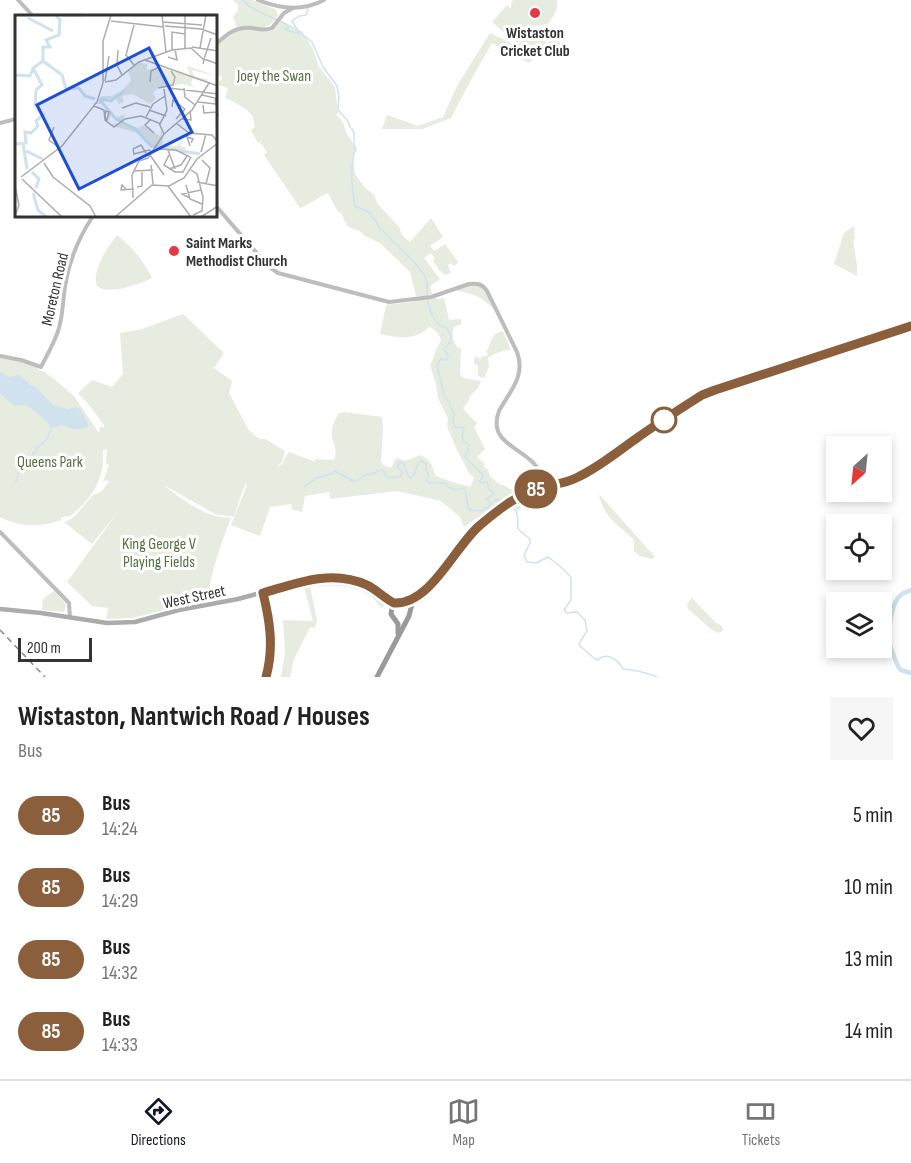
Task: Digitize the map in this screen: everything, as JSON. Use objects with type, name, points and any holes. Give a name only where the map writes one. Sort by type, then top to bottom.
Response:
[{"type":"highway","points":[[376,677],[407,619],[412,604],[432,584],[473,532],[511,501],[545,487],[568,482],[585,473],[702,395],[911,326]]},
{"type":"highway","points":[[398,635],[398,625],[392,616],[392,607],[419,595]]},
{"type":"highway","points":[[399,603],[406,605],[410,610]]},
{"type":"highway","points":[[396,620],[407,619]]},
{"type":"main road","name":"West Street","points":[[0,609],[114,624],[135,622],[325,577],[342,578],[361,583],[375,589],[387,599],[399,603]]},
{"type":"main road","points":[[387,599],[391,610]]},
{"type":"street","points":[[18,0],[32,15]]},
{"type":"street","points":[[258,0],[293,8],[307,7],[324,0]]},
{"type":"street","points":[[277,6],[281,9],[280,18]]},
{"type":"street","points":[[218,42],[234,29],[243,27],[267,30],[272,28],[287,10],[293,8]]},
{"type":"street","points":[[0,123],[15,119]]},
{"type":"street","points":[[218,208],[268,266],[276,272],[384,302],[431,297],[473,283],[483,286],[520,361],[518,378],[497,417],[497,428],[503,439],[529,458],[537,467],[547,482],[545,487]]},
{"type":"street","name":"Moreton Road","points":[[0,356],[41,367],[59,328],[67,277],[74,253],[92,218]]},
{"type":"street","points":[[0,532],[68,602],[70,607],[68,617]]},
{"type":"green space","name":"Joey the Swan","points":[[233,0],[252,0],[275,9],[278,15],[274,21],[258,29],[267,30],[280,20],[302,31],[313,49],[319,67],[335,87],[338,113],[336,115],[343,122],[356,149],[353,157],[355,174],[399,227],[402,235],[410,242],[431,218],[443,237],[430,246],[434,251],[445,244],[458,262],[454,266],[451,263],[448,265],[451,273],[445,275],[439,270],[431,253],[424,258],[440,279],[430,286],[432,294],[416,296],[410,272],[380,243],[348,227],[328,193],[300,208],[264,155],[267,152],[260,142],[258,143],[251,130],[255,127],[251,114],[225,98],[228,88],[219,85],[222,79],[218,75],[218,42],[237,28],[233,17],[238,10],[238,5]]},
{"type":"green space","points":[[513,0],[557,0],[557,6],[549,23],[533,26],[527,23],[532,27],[517,44],[492,22],[507,5],[511,9]]},
{"type":"green space","points":[[533,29],[542,33],[539,37],[547,43],[529,63],[492,43],[451,118],[422,129],[382,129],[387,115],[418,126],[443,117],[457,86],[490,33],[518,45]]},
{"type":"green space","points":[[554,38],[559,40],[563,52],[567,49],[569,51],[566,58],[547,43]]},
{"type":"green space","points":[[854,226],[855,238],[853,240],[857,276],[834,264],[844,233]]},
{"type":"green space","points":[[117,235],[137,255],[152,278],[124,288],[102,289],[97,286],[96,273],[101,259]]},
{"type":"green space","points":[[478,285],[486,291],[497,312],[477,296],[453,290]]},
{"type":"green space","points":[[437,295],[436,299],[444,298],[449,320],[461,319],[461,324],[454,327],[453,335],[456,346],[461,348],[460,373],[462,377],[481,381],[463,408],[477,423],[474,427],[485,449],[477,457],[485,464],[483,466],[488,470],[490,476],[499,484],[510,489],[537,483],[542,488],[503,507],[500,504],[488,514],[464,527],[460,517],[441,501],[397,491],[330,499],[329,492],[305,496],[302,512],[291,509],[292,504],[270,507],[260,536],[231,525],[246,488],[247,482],[234,517],[215,514],[164,485],[200,510],[214,516],[231,518],[213,572],[208,603],[188,607],[187,603],[132,618],[106,619],[108,608],[92,606],[67,582],[117,513],[92,544],[64,522],[73,518],[93,495],[101,492],[109,482],[106,480],[103,482],[109,465],[106,464],[107,449],[103,450],[102,470],[94,490],[86,502],[69,517],[66,516],[61,520],[46,524],[30,525],[15,523],[0,517],[0,358],[19,361],[37,368],[54,379],[74,396],[99,433],[100,427],[104,425],[78,393],[92,380],[112,387],[123,374],[120,333],[142,329],[183,314],[224,353],[214,368],[232,381],[229,393],[248,429],[260,439],[265,439],[285,451],[282,462],[276,467],[282,464],[289,452],[316,462],[314,459],[334,460],[336,453],[332,435],[333,426],[339,413],[345,412],[382,417],[381,461],[383,465],[391,468],[396,458],[406,460],[420,455],[429,461],[436,476],[470,487],[474,478],[457,450],[447,426],[448,419],[438,398],[430,365],[441,341],[438,334],[429,327],[418,335],[412,336],[380,334],[386,305],[412,302],[412,299]]},
{"type":"green space","points":[[503,331],[511,350],[499,352],[488,358],[489,367],[484,378],[478,376],[478,365],[474,364],[474,359],[476,356],[480,359],[487,356],[486,352],[493,336]]},
{"type":"green space","points":[[544,491],[546,499],[526,503],[518,511],[513,504],[523,498]]},
{"type":"green space","points":[[599,494],[655,557],[652,559],[640,556],[634,551],[634,540],[608,515]]},
{"type":"green space","points":[[321,581],[344,583],[364,592],[367,589],[386,605],[381,608],[368,594],[349,587],[310,587],[317,620],[315,628],[310,627],[294,659],[290,677],[281,677],[285,652],[283,620],[313,621],[303,583],[305,585],[318,584]]},
{"type":"green space","points":[[54,591],[66,604],[64,612],[42,610],[43,599]]},
{"type":"green space","points":[[692,598],[716,623],[721,625],[722,631],[718,633],[712,630],[688,609],[687,604]]},
{"type":"water","points":[[0,372],[8,377],[21,376],[30,385],[36,387],[53,405],[68,409],[76,407],[81,410],[89,426],[73,429],[61,425],[50,429],[49,424],[32,409],[26,405],[14,406],[0,393]]},
{"type":"waterway","points":[[242,0],[257,11],[288,25],[286,30],[299,33]]},
{"type":"waterway","points":[[308,9],[306,15],[299,16],[292,21],[298,31],[312,42],[323,67],[337,86],[338,110],[354,132],[356,149],[352,162],[352,177],[355,206],[369,212],[379,228],[410,257],[425,276],[432,315],[438,324],[447,328],[451,336],[451,341],[444,349],[448,355],[447,360],[440,359],[437,366],[445,398],[454,415],[453,421],[456,428],[464,428],[462,438],[469,445],[465,457],[483,475],[481,483],[487,482],[489,489],[494,493],[487,499],[491,504]]},
{"type":"waterway","points":[[32,455],[47,439],[51,429]]},
{"type":"waterway","points":[[16,482],[18,474],[31,457]]},
{"type":"waterway","points":[[305,486],[316,478],[335,471],[353,481],[380,470],[392,478],[401,476],[402,472],[397,466],[400,461],[411,478],[421,460],[426,464],[428,473],[426,480],[429,483],[444,483],[456,490],[463,488],[470,510],[485,509],[496,499],[504,503]]},
{"type":"waterway","points":[[508,505],[516,511],[518,529],[530,539],[524,555],[527,562],[536,563],[548,557],[571,577],[571,600],[564,610],[567,613],[577,612],[585,620],[587,631],[579,645],[595,659],[609,657],[623,669],[657,677]]},
{"type":"waterway","points":[[911,590],[902,594],[895,603],[889,633],[891,648],[899,668],[911,673]]},
{"type":"railway","points":[[0,630],[45,677]]},
{"type":"bus line","name":"85","points":[[266,677],[271,639],[263,593],[325,577],[350,580],[366,585],[394,603],[412,598],[432,584],[477,528],[511,501],[538,489],[576,478],[702,395],[911,326]]},
{"type":"place","name":"Wistaston Cricket Club","points":[[535,13]]},
{"type":"place","name":"Saint Marks Methodist Church","points":[[174,251]]},
{"type":"park label","name":"Queens Park","points":[[50,461]]},
{"type":"park label","name":"King George V Playing Fields","points":[[159,552]]}]
